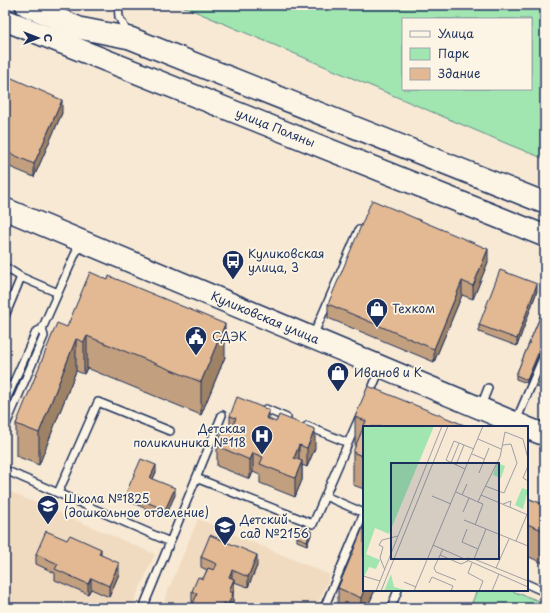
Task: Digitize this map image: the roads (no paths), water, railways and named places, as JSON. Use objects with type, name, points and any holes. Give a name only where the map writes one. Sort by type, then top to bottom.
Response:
[{"type":"main road","points":[[26,5],[79,28],[130,38],[545,203]]},
{"type":"main road","name":"улица Поляны","points":[[5,20],[545,236]]},
{"type":"main road","name":"Куликовская улица","points":[[7,215],[81,241],[522,426]]},
{"type":"main road","name":"Куликовская улица","points":[[528,428],[545,435]]},
{"type":"lane","points":[[118,5],[119,17],[130,38]]},
{"type":"lane","points":[[312,338],[359,230]]},
{"type":"lane","points":[[5,402],[36,332],[42,329],[81,241]]},
{"type":"lane","points":[[5,267],[21,277],[58,293]]},
{"type":"lane","points":[[5,316],[21,277]]},
{"type":"lane","points":[[5,427],[44,336],[42,329]]},
{"type":"lane","points":[[522,426],[537,370],[545,353]]},
{"type":"lane","points":[[196,478],[313,524],[381,367]]},
{"type":"lane","points":[[537,370],[545,374]]},
{"type":"lane","points":[[480,408],[488,388]]},
{"type":"lane","points":[[58,493],[98,402],[170,432]]},
{"type":"lane","points":[[266,409],[348,443]]},
{"type":"lane","points":[[142,608],[222,416]]},
{"type":"lane","points":[[5,470],[170,542]]},
{"type":"lane","points":[[325,496],[363,513]]},
{"type":"lane","points":[[324,608],[363,515]]},
{"type":"lane","points":[[528,584],[545,592]]},
{"type":"lane","points":[[391,608],[398,591]]},
{"type":"place","name":"Куликовская улица, 3","points":[[233,280]]},
{"type":"place","name":"Техком","points":[[377,328]]},
{"type":"place","name":"СДЭК","points":[[196,356]]},
{"type":"place","name":"Иванов и К","points":[[338,392]]},
{"type":"place","name":"Детская поликлиника №118","points":[[262,456]]},
{"type":"place","name":"Школа №1825 (дошкольное отделение)","points":[[48,526]]},
{"type":"place","name":"Детский сад №2156","points":[[225,546]]}]
